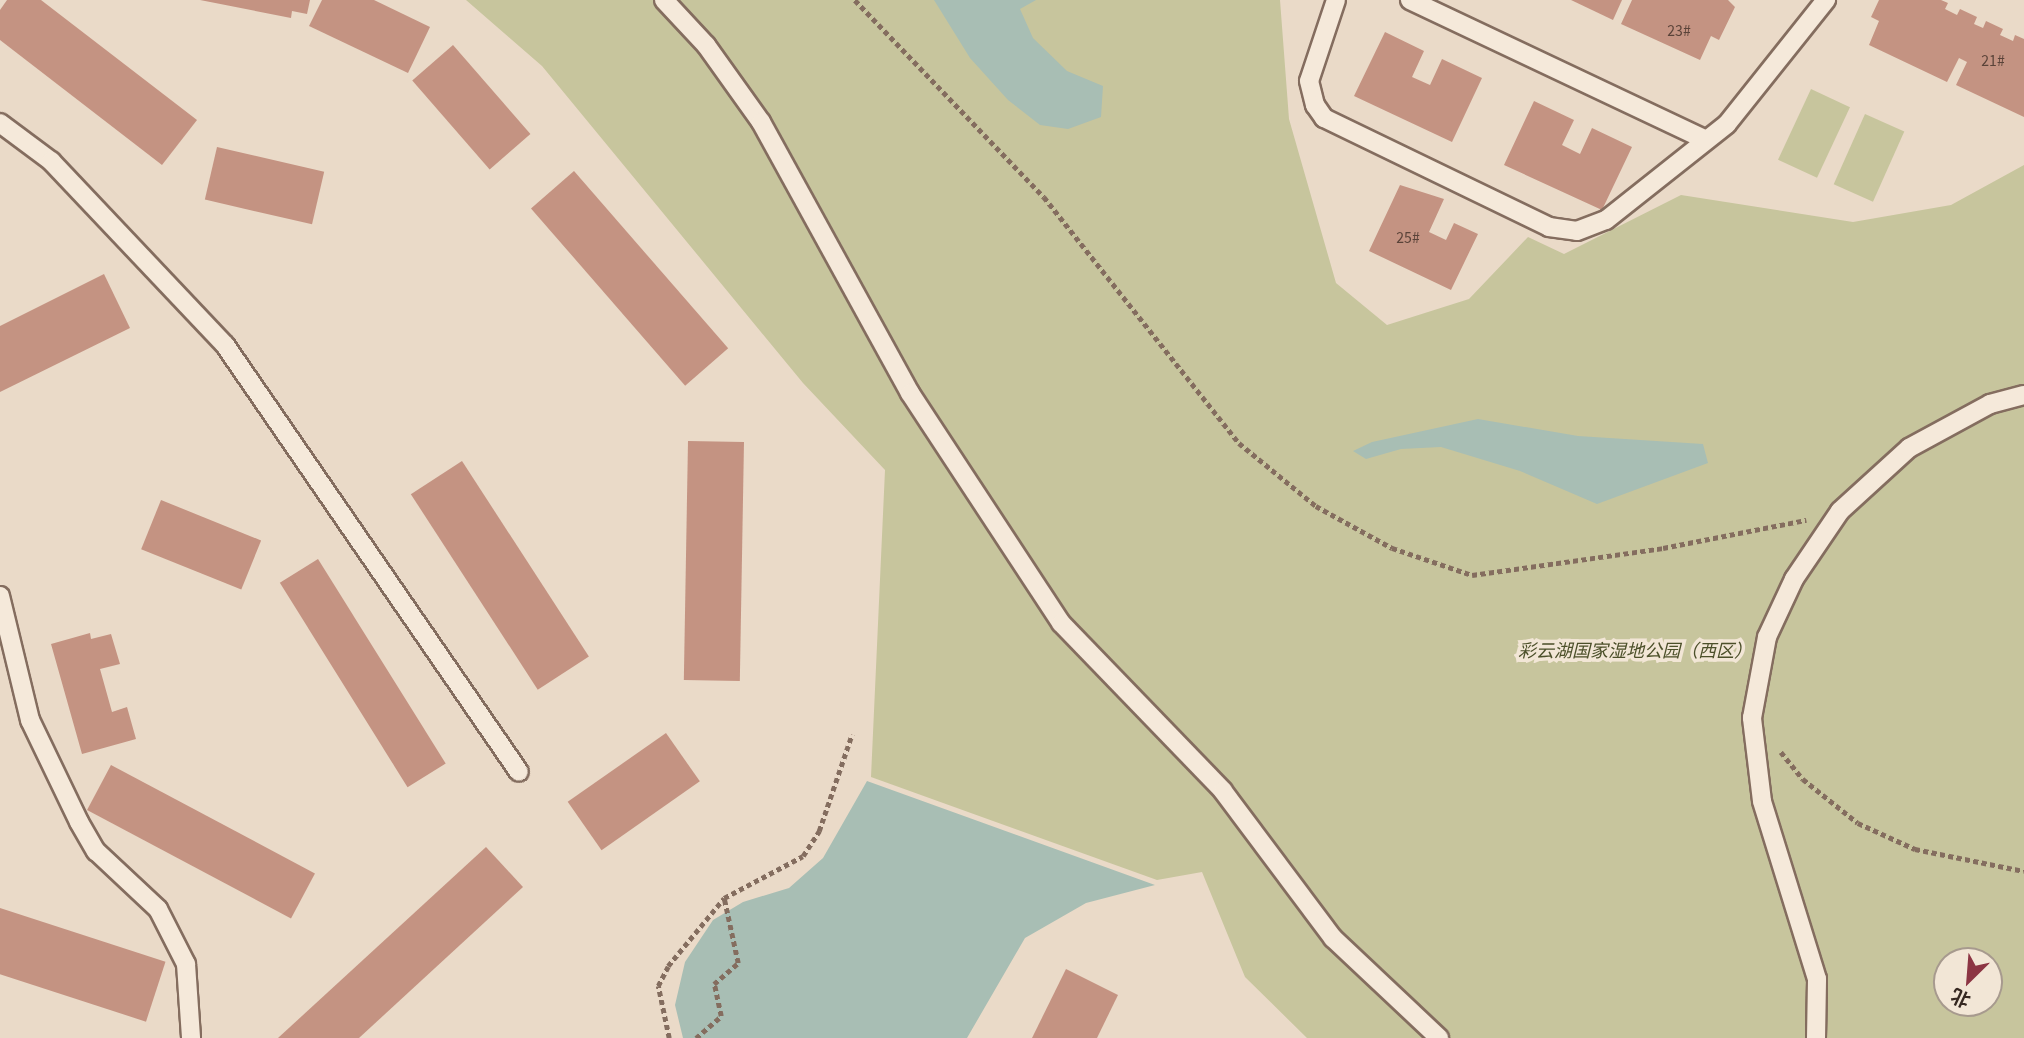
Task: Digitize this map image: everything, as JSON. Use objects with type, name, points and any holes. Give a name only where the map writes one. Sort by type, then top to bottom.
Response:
[{"type":"lane","points":[[664,0],[706,45],[761,122],[910,393],[1061,623],[1223,791],[1333,938],[1439,1038]]},
{"type":"lane","points":[[1336,0],[1309,81],[1315,106],[1324,118],[1549,227],[1564,231],[1592,228],[1706,140],[1744,105],[1826,0]]},
{"type":"lane","points":[[1410,0],[1706,140]]},
{"type":"lane","points":[[0,123],[51,161],[225,345],[519,772]]},
{"type":"lane","points":[[1816,1038],[1816,979],[1762,801],[1752,718],[1767,637],[1794,579],[1840,511],[1909,447],[1990,404],[2024,395]]},
{"type":"lane","points":[[0,596],[30,720],[79,822],[96,851],[158,909],[186,964],[191,1038]]},
{"type":"path","points":[[855,0],[1044,197],[1239,443],[1316,506],[1392,548],[1472,575],[1755,532],[1840,511]]},
{"type":"path","points":[[1752,718],[1803,779],[1858,823],[1915,849],[2024,871]]},
{"type":"path","points":[[669,1038],[657,986],[685,942],[724,898],[803,856],[819,831],[852,734]]},
{"type":"path","points":[[696,1038],[721,1016],[714,984],[738,963],[724,898]]},
{"type":"green space","name":"彩云湖国家湿地公园（西区）","points":[[466,0],[1280,0],[1289,119],[1336,283],[1387,325],[1469,299],[1528,237],[1564,254],[1681,195],[1853,222],[1951,205],[2024,165],[2024,1038],[1307,1038],[1245,977],[1202,872],[1157,880],[871,777],[885,470],[803,383],[542,66]]},
{"type":"green space","points":[[1811,89],[1850,107],[1817,178],[1778,160]]},
{"type":"green space","points":[[1865,114],[1904,131],[1873,202],[1834,184]]},
{"type":"shaded area","points":[[934,0],[1036,0],[1020,9],[1033,38],[1067,71],[1103,86],[1101,117],[1068,129],[1040,125],[1008,100],[970,58]]},
{"type":"shaded area","points":[[1478,419],[1578,436],[1703,444],[1708,463],[1597,504],[1520,471],[1441,447],[1401,449],[1366,459],[1353,451],[1372,442]]},
{"type":"shaded area","points":[[867,781],[1155,885],[1086,903],[1025,938],[967,1038],[683,1038],[675,1005],[685,962],[713,920],[743,902],[789,888],[823,858]]},
{"type":"building","points":[[7,0],[41,0],[197,120],[162,165],[0,40],[0,10]]},
{"type":"building","points":[[200,0],[310,0],[307,14],[292,11],[291,18]]},
{"type":"building","points":[[322,0],[374,0],[430,27],[408,73],[309,26]]},
{"type":"building","points":[[1571,0],[1622,0],[1613,20]]},
{"type":"building","points":[[1632,0],[1728,0],[1735,7],[1719,40],[1711,36],[1700,60],[1621,24]]},
{"type":"building","points":[[1879,0],[1941,0],[1948,3],[1945,9],[1957,15],[1960,9],[1977,17],[1974,24],[1983,28],[1986,21],[2003,29],[2000,35],[2013,41],[2015,35],[2024,39],[2024,117],[1956,85],[1967,62],[1959,58],[1947,82],[1869,45],[1879,21],[1871,17]]},
{"type":"building","points":[[1385,32],[1424,51],[1412,77],[1430,85],[1442,59],[1482,78],[1452,142],[1354,96]]},
{"type":"building","points":[[453,45],[530,134],[490,169],[412,80]]},
{"type":"building","points":[[1534,101],[1574,120],[1562,145],[1580,154],[1592,128],[1632,147],[1602,210],[1504,165]]},
{"type":"building","points":[[217,147],[324,172],[312,224],[205,200]]},
{"type":"building","points":[[574,171],[728,348],[685,386],[531,208]]},
{"type":"building","points":[[1400,185],[1444,199],[1429,232],[1446,240],[1454,223],[1478,234],[1451,290],[1369,251]]},
{"type":"building","points":[[104,274],[130,328],[0,392],[0,326]]},
{"type":"building","points":[[688,441],[744,442],[740,681],[684,680]]},
{"type":"building","points":[[462,461],[589,656],[538,690],[411,494]]},
{"type":"building","points":[[161,500],[261,540],[241,590],[141,549]]},
{"type":"building","points":[[318,559],[446,763],[408,787],[280,583]]},
{"type":"building","points":[[90,633],[91,639],[111,634],[120,664],[100,669],[112,712],[127,707],[136,739],[82,754],[51,644]]},
{"type":"building","points":[[666,733],[700,781],[602,850],[568,802]]},
{"type":"building","points":[[111,765],[315,873],[291,918],[87,810]]},
{"type":"building","points":[[486,847],[523,887],[359,1038],[278,1038]]},
{"type":"building","points":[[0,908],[165,962],[146,1022],[0,974]]},
{"type":"building","points":[[1066,969],[1118,995],[1097,1038],[1032,1038]]}]
